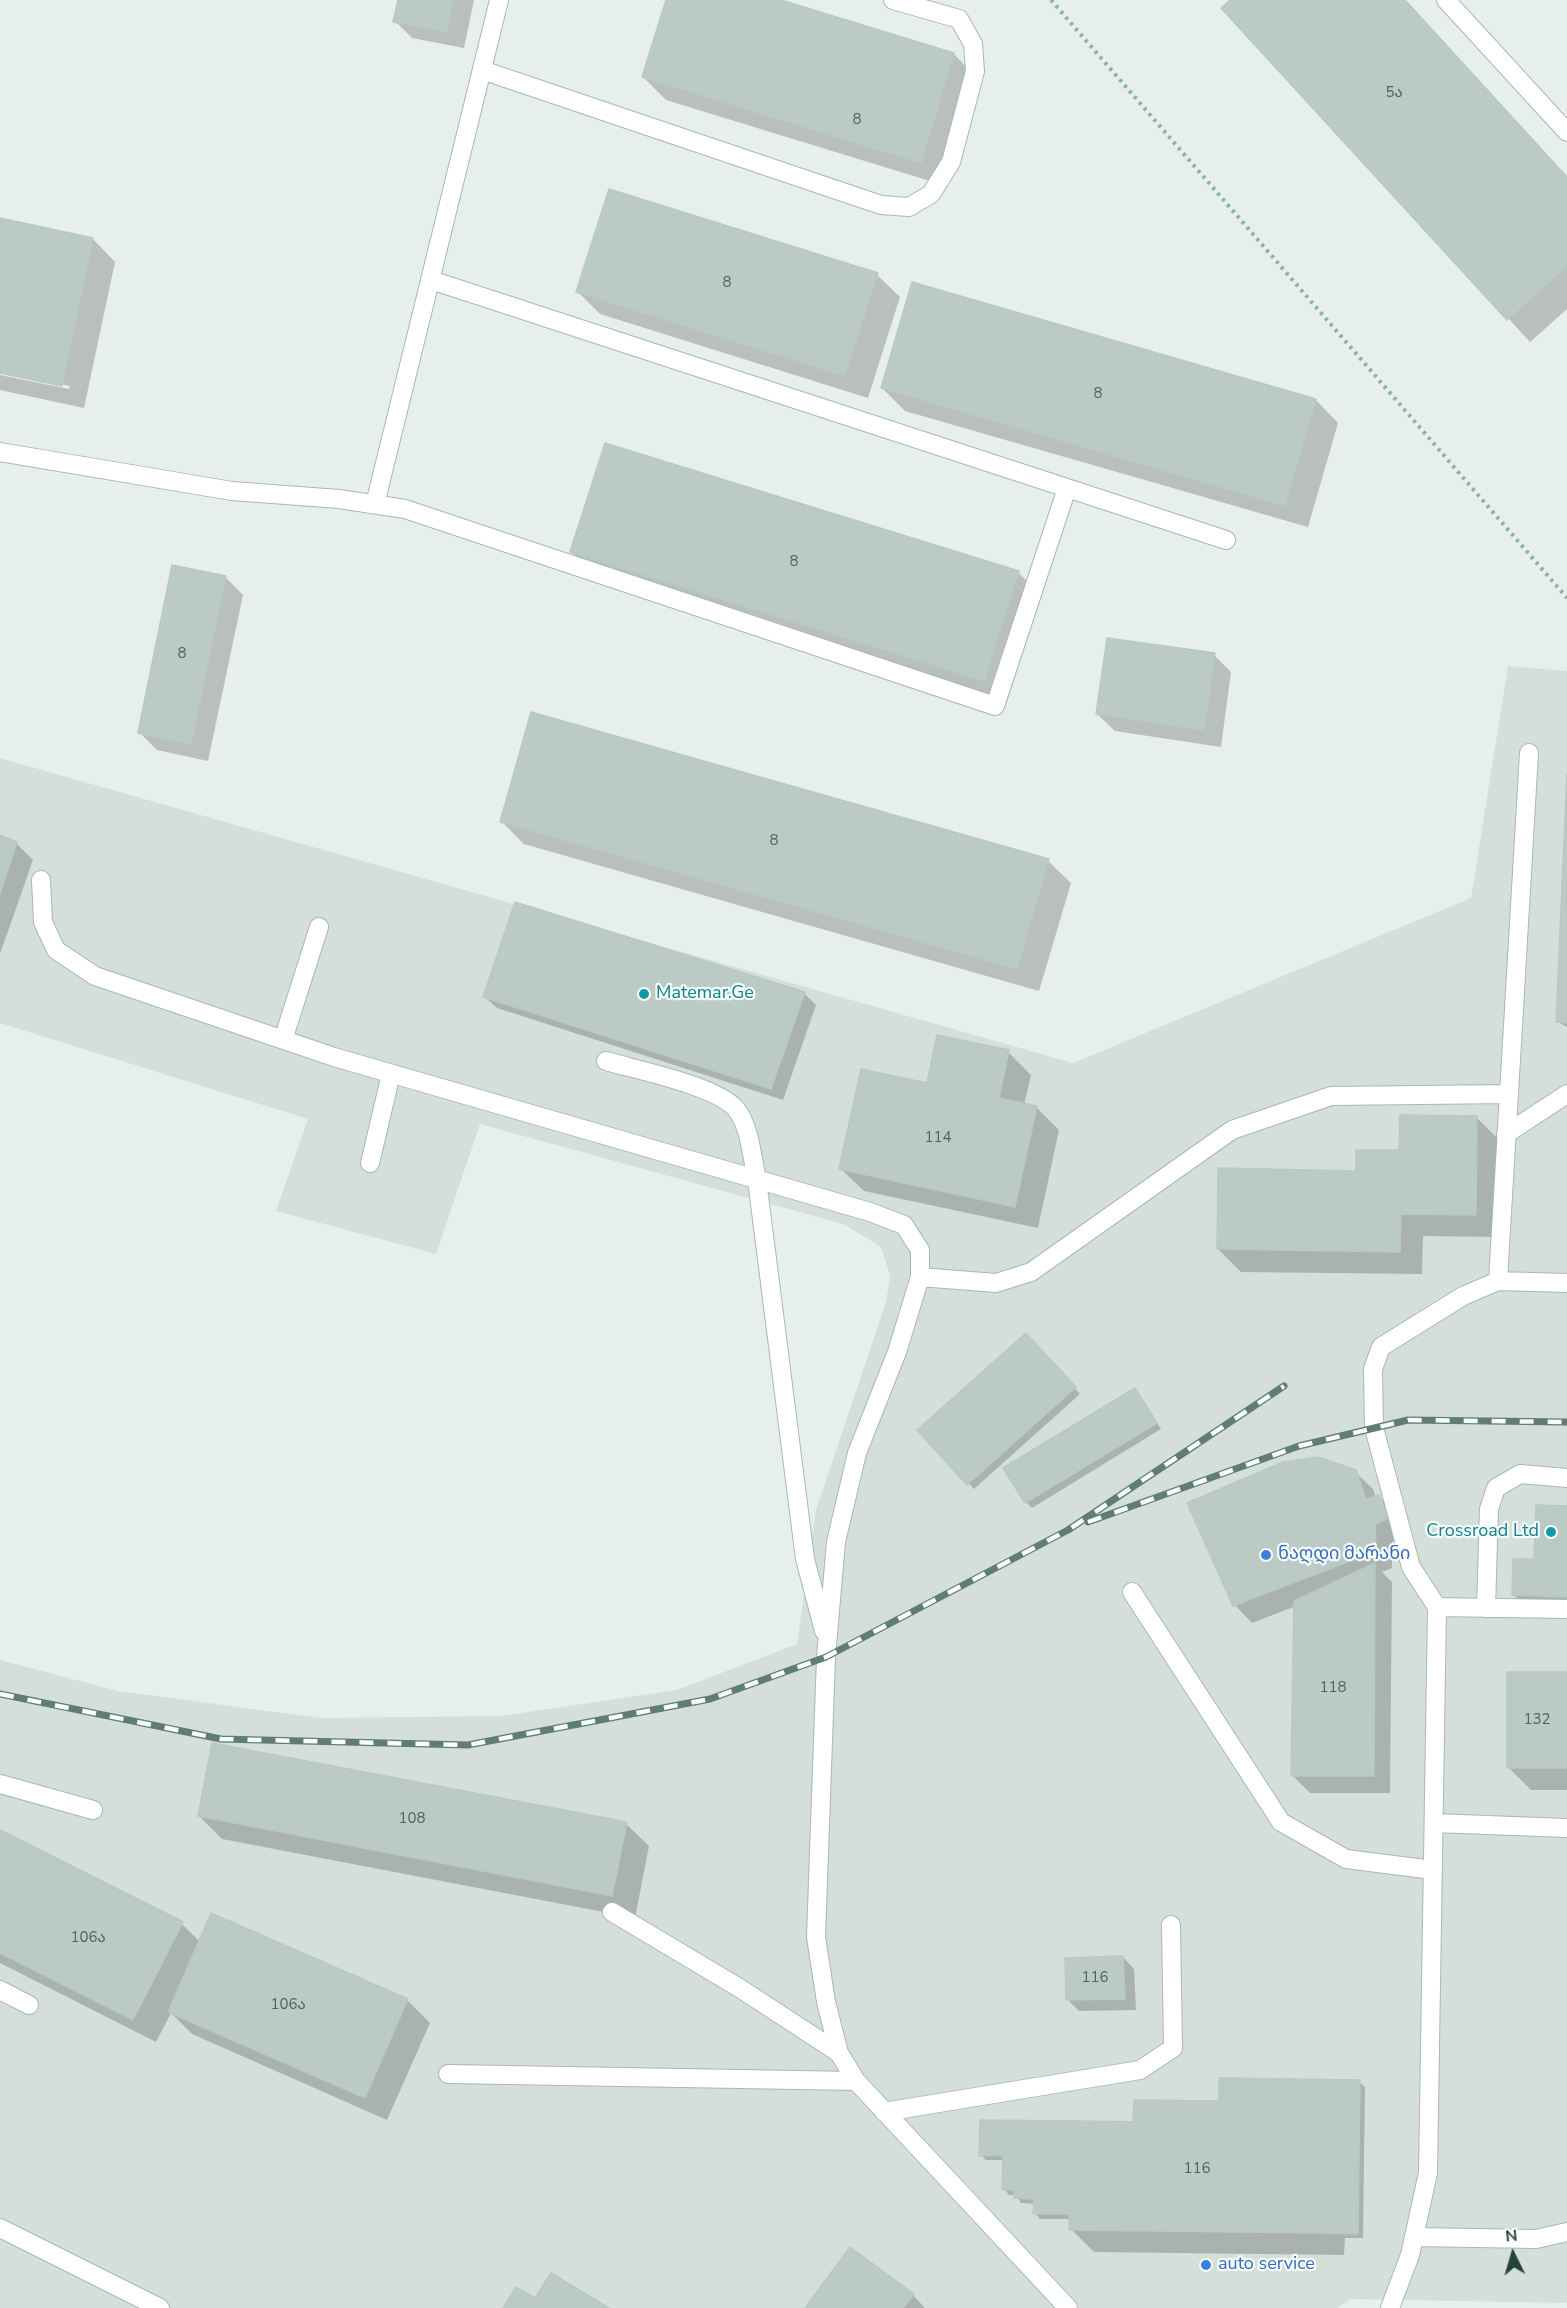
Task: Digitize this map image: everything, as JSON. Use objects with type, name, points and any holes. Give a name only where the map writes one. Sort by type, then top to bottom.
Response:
[{"type":"street","points":[[375,504],[499,0]]},
{"type":"street","points":[[482,70],[881,205],[909,207],[931,194],[951,162],[975,71],[973,44],[959,19],[893,0]]},
{"type":"street","points":[[1446,0],[1567,132]]},
{"type":"street","points":[[430,280],[1226,540]]},
{"type":"street","points":[[0,452],[232,491],[375,504],[405,509],[995,706],[1066,488]]},
{"type":"street","points":[[1498,1281],[1529,753]]},
{"type":"street","points":[[41,880],[43,922],[56,950],[95,976],[334,1057],[870,1212],[904,1225],[920,1250],[920,1277],[897,1352],[857,1453],[836,1542],[828,1644],[816,1937],[826,2002],[839,2053],[856,2081],[1068,2308]]},
{"type":"street","points":[[283,1040],[319,927]]},
{"type":"street","points":[[606,1061],[716,1093],[736,1109],[745,1131],[757,1180],[805,1559],[828,1644]]},
{"type":"street","points":[[370,1163],[391,1074]]},
{"type":"street","points":[[920,1277],[996,1283],[1030,1272],[1232,1130],[1331,1096],[1509,1094]]},
{"type":"street","points":[[1506,1134],[1567,1094]]},
{"type":"street","points":[[1390,2308],[1414,2237],[1428,2173],[1437,1607],[1411,1567],[1374,1428],[1373,1369],[1382,1347],[1463,1296],[1498,1281],[1567,1283]]},
{"type":"street","points":[[1486,1608],[1489,1509],[1497,1488],[1520,1474],[1567,1478]]},
{"type":"street","points":[[1132,1592],[1281,1822],[1346,1859],[1433,1870]]},
{"type":"street","points":[[1437,1607],[1567,1609]]},
{"type":"street","points":[[0,1784],[93,1810]]},
{"type":"street","points":[[1434,1823],[1567,1828]]},
{"type":"street","points":[[612,1912],[741,1989],[839,2053]]},
{"type":"street","points":[[884,2112],[1140,2070],[1148,2065],[1173,2048],[1171,1925]]},
{"type":"street","points":[[0,1990],[29,2005]]},
{"type":"street","points":[[448,2074],[856,2081]]},
{"type":"street","points":[[0,2228],[160,2308]]},
{"type":"street","points":[[1414,2237],[1536,2239],[1567,2232]]},
{"type":"path","points":[[1051,0],[1567,598]]},
{"type":"shaded area","points":[[1508,666],[1567,671],[1567,2303],[1350,2299],[1337,2308],[0,2308],[0,1660],[118,1691],[320,1718],[501,1716],[677,1690],[797,1644],[816,1510],[886,1302],[890,1276],[881,1247],[843,1224],[480,1124],[436,1254],[276,1211],[308,1119],[0,1023],[0,758],[1073,1063],[1471,898]]},
{"type":"building","points":[[398,0],[453,0],[447,32],[393,22]]},
{"type":"building","points":[[666,0],[781,0],[954,53],[921,163],[642,77]]},
{"type":"building","points":[[1230,0],[1405,0],[1567,177],[1567,266],[1507,320],[1221,8]]},
{"type":"building","points":[[609,189],[878,273],[845,376],[576,292]]},
{"type":"building","points":[[0,218],[93,238],[62,386],[0,373]]},
{"type":"building","points":[[912,282],[1316,399],[1285,506],[881,388]]},
{"type":"building","points":[[605,443],[1019,571],[984,681],[570,552]]},
{"type":"building","points":[[172,565],[226,576],[191,744],[138,733]]},
{"type":"building","points":[[1107,638],[1215,653],[1204,730],[1096,714]]},
{"type":"building","points":[[531,712],[1049,859],[1017,969],[500,822]]},
{"type":"building","points":[[1567,774],[1567,1023],[1556,1022]]},
{"type":"building","points":[[0,835],[17,842],[0,894]]},
{"type":"building","name":"Matemar.Ge","points":[[515,902],[805,992],[771,1089],[483,997]]},
{"type":"building","points":[[937,1035],[1009,1050],[999,1098],[1037,1106],[1015,1207],[839,1169],[861,1069],[927,1083]]},
{"type":"building","points":[[1400,1115],[1477,1116],[1476,1215],[1401,1214],[1400,1252],[1217,1249],[1218,1168],[1356,1171],[1356,1150],[1399,1150]]},
{"type":"building","points":[[1026,1333],[1076,1387],[967,1485],[917,1430]]},
{"type":"building","points":[[1135,1388],[1157,1423],[1025,1503],[1003,1468]]},
{"type":"building","points":[[1318,1457],[1356,1470],[1366,1499],[1379,1495],[1388,1518],[1375,1525],[1376,1551],[1233,1606],[1187,1503],[1283,1462]]},
{"type":"building","name":"Crossroad Ltd","points":[[1536,1505],[1567,1506],[1567,1597],[1512,1595],[1513,1559],[1534,1559]]},
{"type":"building","points":[[1375,1563],[1374,1776],[1291,1776],[1294,1601]]},
{"type":"building","points":[[1507,1672],[1567,1672],[1567,1768],[1507,1768]]},
{"type":"building","points":[[212,1743],[627,1822],[612,1896],[198,1816]]},
{"type":"building","points":[[0,1830],[183,1922],[133,2020],[0,1953]]},
{"type":"building","points":[[211,1913],[408,1999],[365,2098],[168,2012]]},
{"type":"building","points":[[1123,1956],[1125,1999],[1066,2000],[1065,1958]]},
{"type":"building","points":[[1219,2078],[1360,2080],[1358,2234],[1322,2233],[1324,2124],[1133,2122],[1134,2100],[1219,2101]]},
{"type":"building","points":[[980,2120],[1071,2121],[1070,2214],[1033,2214],[1034,2199],[1014,2198],[1014,2190],[1002,2190],[1003,2155],[979,2156]]},
{"type":"building","points":[[1071,2121],[1324,2124],[1322,2233],[1069,2230]]},
{"type":"building","points":[[850,2247],[914,2294],[903,2308],[805,2308]]},
{"type":"building","points":[[551,2273],[609,2308],[503,2308],[516,2287],[535,2298]]},
{"type":"railway","points":[[0,1694],[221,1739],[468,1745],[710,1699],[826,1657],[1068,1530],[1284,1386]]},
{"type":"railway","points":[[1088,1522],[1299,1446],[1408,1420],[1567,1422]]},
{"type":"place","name":"Matemar.Ge","points":[[644,994]]},
{"type":"place","name":"Crossroad Ltd","points":[[1551,1532]]},
{"type":"place","name":"ნაღდი მარანი","points":[[1266,1555]]},
{"type":"place","name":"auto service","points":[[1206,2265]]}]
